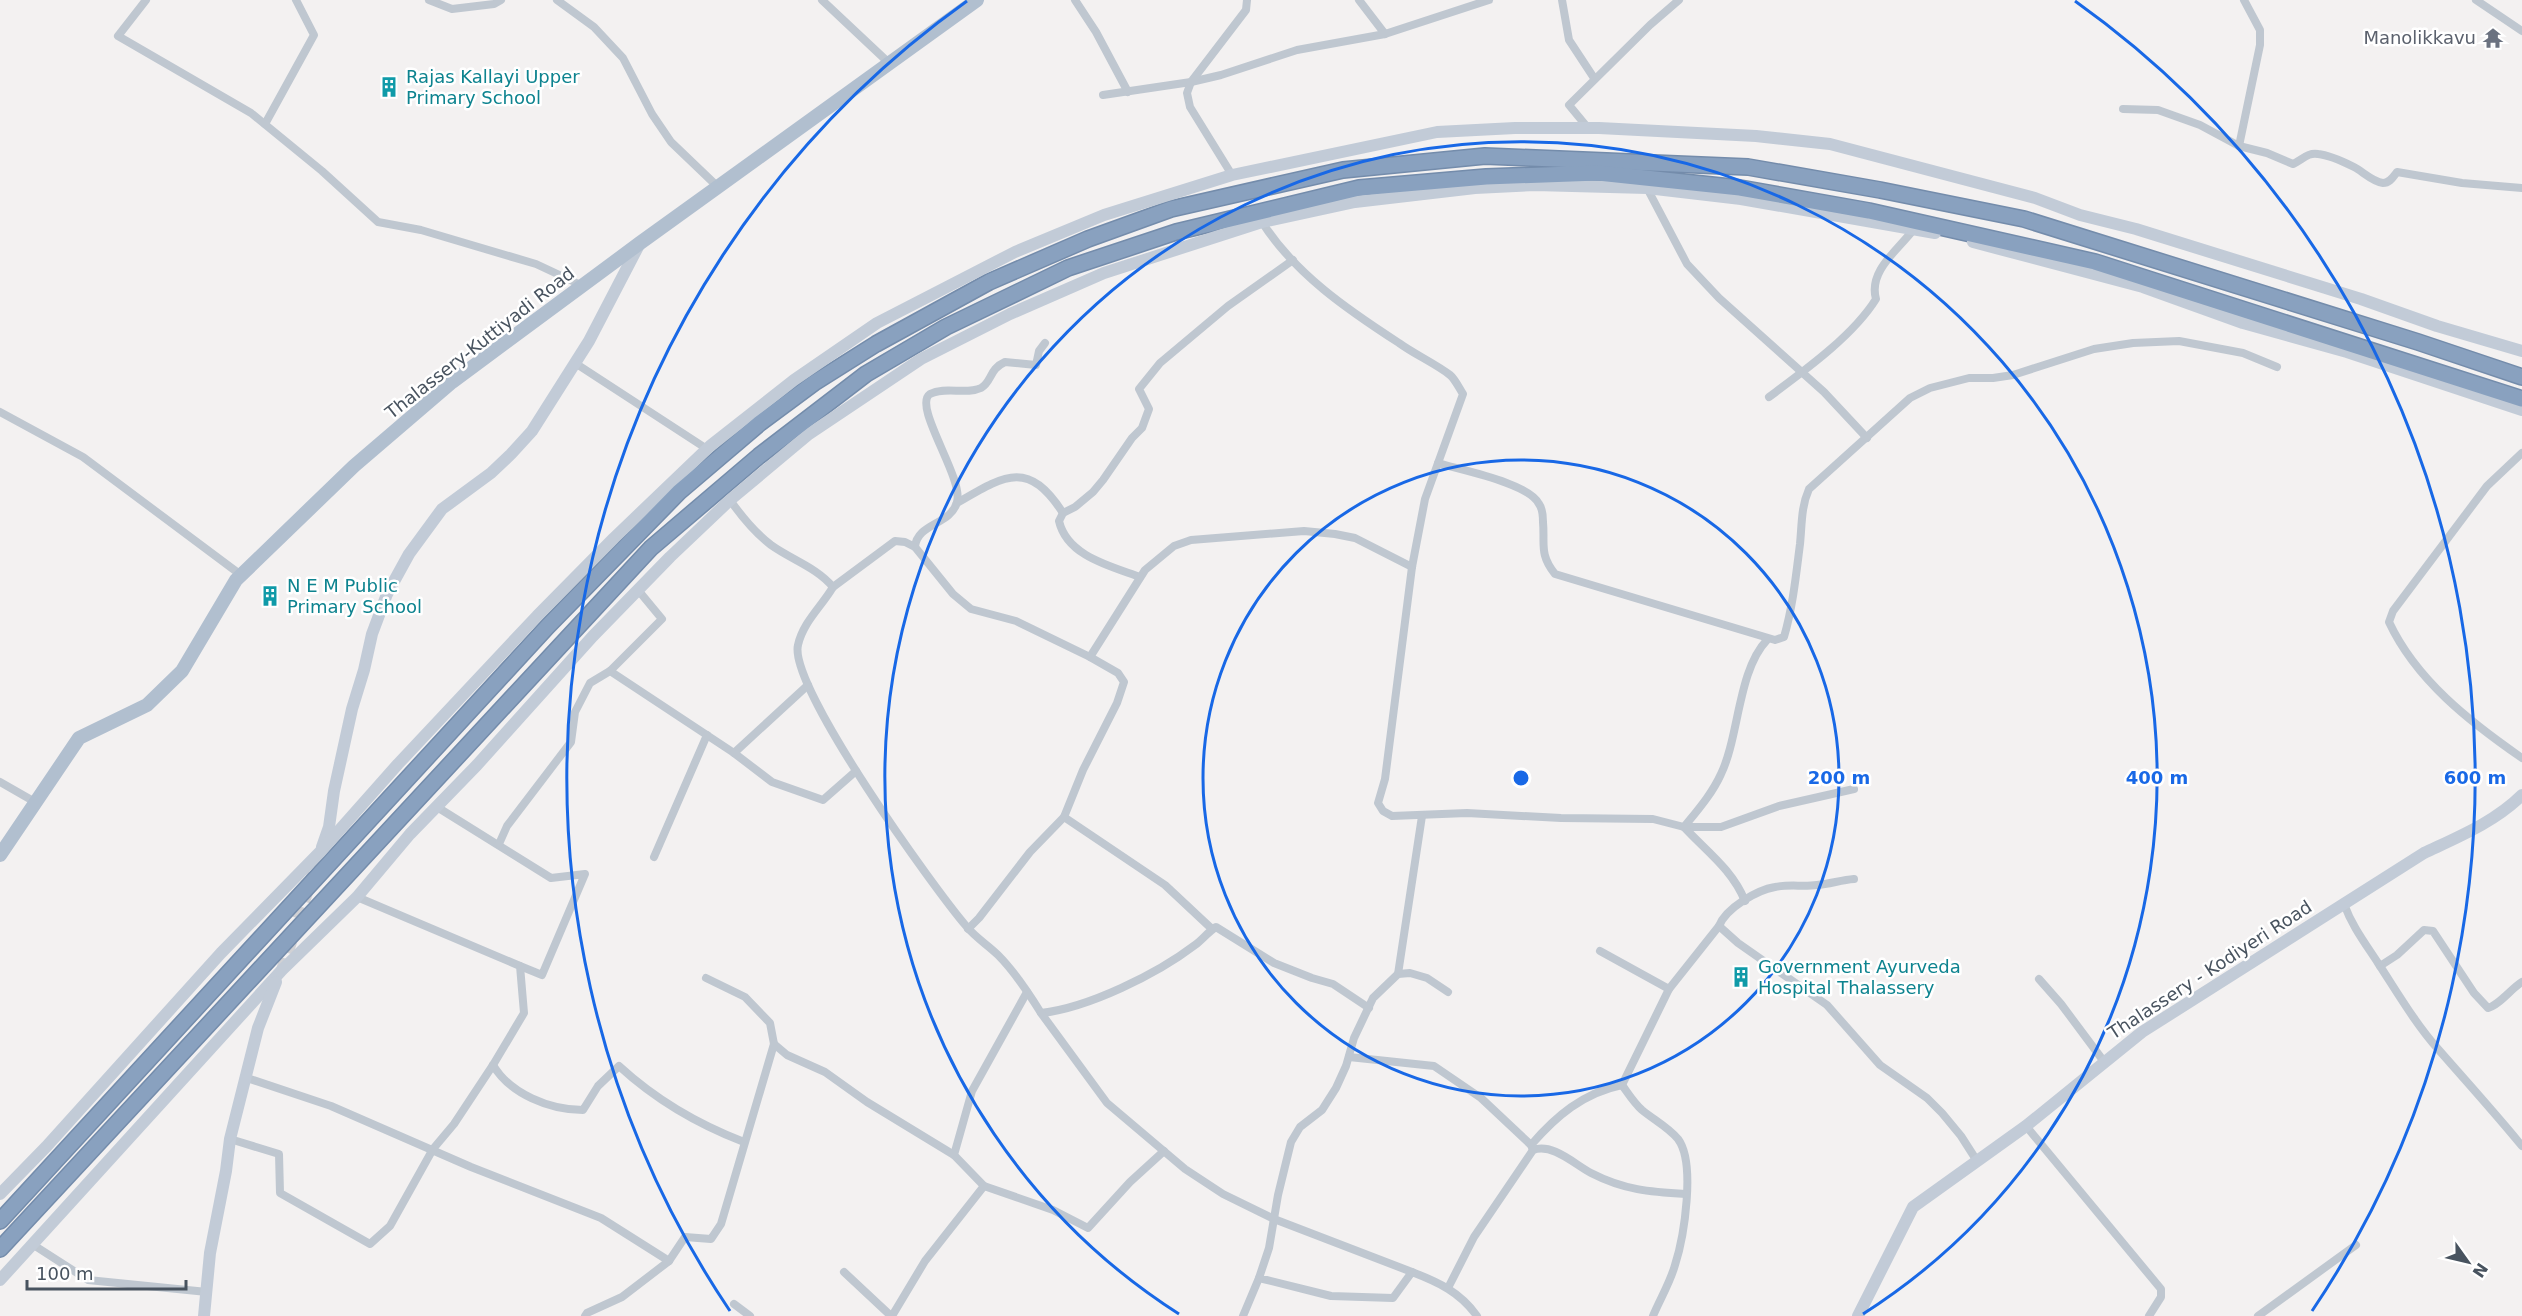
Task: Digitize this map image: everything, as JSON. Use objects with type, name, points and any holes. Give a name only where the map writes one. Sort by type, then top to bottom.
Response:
[{"type":"highway","points":[[0,1221],[548,626],[697,477],[814,383],[876,344],[989,282],[1088,239],[1171,209],[1343,170],[1485,156],[1748,167],[1880,190],[2024,219],[2418,342],[2522,377]]},
{"type":"highway","points":[[0,1249],[651,548],[759,456],[866,374],[946,327],[1068,268],[1176,232],[1359,188],[1486,177],[1598,173],[1740,188],[1869,211],[2096,261],[2522,399]]},
{"type":"main road","name":"Thalassery-Kuttiyadi Road","points":[[0,855],[79,738],[147,705],[182,671],[236,580],[354,466],[452,382],[977,0]]},
{"type":"street","points":[[146,0],[118,36],[251,113],[322,171],[378,222],[421,230],[536,264],[583,286]]},
{"type":"street","points":[[265,124],[314,35],[296,0]]},
{"type":"street","points":[[429,0],[452,9],[494,4],[501,0]]},
{"type":"street","points":[[556,0],[594,27],[623,58],[652,114],[671,142],[718,187]]},
{"type":"street","points":[[822,0],[889,63]]},
{"type":"street","points":[[1075,0],[1096,32],[1128,92]]},
{"type":"street","points":[[1232,175],[1190,107],[1187,93],[1191,82],[1246,10],[1247,0]]},
{"type":"street","points":[[1359,0],[1385,34]]},
{"type":"street","points":[[1103,95],[1191,82],[1297,50],[1385,34],[1489,0]]},
{"type":"street","points":[[1562,0],[1569,40],[1594,78]]},
{"type":"street","points":[[1588,128],[1569,105],[1594,78],[1679,0]]},
{"type":"street","points":[[2239,146],[2260,45],[2260,30],[2244,0]]},
{"type":"street","points":[[2476,0],[2522,31]]},
{"type":"street","points":[[2124,109],[2158,110],[2200,125],[2239,146],[2267,153],[2293,164],[2302,161],[2309,154],[2318,153],[2352,166],[2383,183],[2390,181],[2397,172],[2462,183],[2522,188]]},
{"type":"street","points":[[0,1194],[46,1147],[220,953],[320,852],[398,764],[537,616],[706,449],[795,380],[877,323],[1015,252],[1094,219],[1232,175],[1437,132],[1515,128],[1588,128],[1756,136],[1830,144],[2035,198],[2080,215],[2136,229],[2522,351]]},
{"type":"street","points":[[0,1280],[282,970],[357,897],[638,590],[729,500],[809,434],[931,354],[1010,314],[1104,273],[1262,222],[1355,202],[1475,188],[1535,185],[1647,188],[1741,199],[1950,236],[2143,287],[2243,323],[2347,352],[2522,410]]},
{"type":"street","points":[[1647,188],[1687,264],[1719,298],[1803,371],[1867,438]]},
{"type":"street","points":[[1262,222],[1272,238],[1314,282],[1359,317],[1424,361],[1451,376],[1462,394],[1425,499],[1412,567],[1385,779],[1378,803],[1383,811],[1392,816],[1467,813],[1561,818],[1653,819],[1684,826],[1721,827],[1779,806],[1854,789]]},
{"type":"street","points":[[1769,397],[1803,371],[1866,316],[1876,299],[1873,287],[1879,270],[1914,229]]},
{"type":"street","points":[[320,852],[329,827],[352,709],[372,634],[387,594],[409,554],[442,509],[511,454],[532,430],[589,341],[640,243]]},
{"type":"street","points":[[1140,578],[1073,548],[1061,532],[1059,521],[1064,513],[1093,492],[1142,428],[1149,408],[1139,389],[1160,363],[1228,306],[1293,260]]},
{"type":"street","points":[[1438,463],[1521,488],[1533,496],[1539,503],[1543,521],[1542,547],[1547,563],[1555,574],[1767,640],[1775,640],[1784,637],[1796,579],[1803,521],[1802,504],[1809,489],[1910,398],[1930,388],[1969,378],[2013,375],[2094,349],[2133,343],[2179,341],[2243,353],[2277,367]]},
{"type":"street","points":[[957,503],[958,494],[945,452],[925,413],[925,400],[930,395],[939,392],[980,388],[992,371],[1005,362],[1036,365],[1039,351],[1045,344]]},
{"type":"street","points":[[575,363],[706,449]]},
{"type":"street","points":[[0,412],[83,457],[242,575]]},
{"type":"street","points":[[2522,453],[2487,486],[2399,602],[2388,622],[2409,657],[2450,702],[2476,727],[2522,758]]},
{"type":"street","points":[[915,547],[916,539],[926,529],[948,516],[957,503],[1002,479],[1018,477],[1031,479],[1049,491],[1064,513]]},
{"type":"street","points":[[729,500],[747,524],[772,546],[811,567],[833,587]]},
{"type":"street","points":[[1090,657],[1140,578],[1164,553],[1174,546],[1191,540],[1304,531],[1355,538],[1412,567]]},
{"type":"street","points":[[968,929],[1030,852],[1064,817],[1083,770],[1123,691],[1124,682],[1118,673],[1090,657],[1016,621],[971,609],[953,594],[915,547],[896,541],[833,587],[807,622],[797,647],[811,696],[856,771],[887,820],[968,929],[997,954],[1028,992],[1107,1103],[1164,1151],[1223,1194],[1274,1219],[1429,1277],[1448,1288],[1477,1316]]},
{"type":"street","points":[[499,844],[507,826],[571,742],[575,712],[590,683],[610,671],[662,619],[638,590]]},
{"type":"street","points":[[1684,826],[1702,805],[1722,774],[1751,671],[1759,648],[1767,640]]},
{"type":"street","points":[[610,671],[734,753],[772,782],[824,800],[856,771]]},
{"type":"street","points":[[734,753],[808,685]]},
{"type":"street","points":[[654,857],[707,735]]},
{"type":"street","points":[[0,782],[35,802]]},
{"type":"street","name":"Thalassery - Kodiyeri Road","points":[[1858,1316],[1913,1208],[2026,1126],[2142,1032],[2424,853],[2469,832],[2522,795]]},
{"type":"street","points":[[357,897],[542,975],[585,874],[551,878],[437,807]]},
{"type":"street","points":[[1243,1316],[1269,1248],[1291,1142],[1300,1127],[1322,1110],[1336,1088],[1354,1038],[1373,998],[1398,974],[1422,816]]},
{"type":"street","points":[[1064,817],[1165,885],[1212,929]]},
{"type":"street","points":[[1684,826],[1738,883],[1745,901]]},
{"type":"street","points":[[1448,1288],[1474,1237],[1547,1126],[1588,1095],[1622,1085],[1669,989],[1728,914],[1745,901],[1774,887],[1817,885],[1854,879]]},
{"type":"street","points":[[2344,904],[2351,922],[2399,997],[2439,1050],[2522,1146]]},
{"type":"street","points":[[1719,926],[1738,943],[1827,1005],[1880,1065],[1927,1098],[1961,1136],[1977,1161]]},
{"type":"street","points":[[1041,1013],[1081,1005],[1126,985],[1195,945],[1212,929],[1220,928],[1274,963],[1333,984],[1369,1008]]},
{"type":"street","points":[[2380,966],[2397,955],[2424,930],[2433,932],[2474,993],[2488,1008],[2493,1007],[2510,989],[2522,982]]},
{"type":"street","points":[[1600,951],[1669,989]]},
{"type":"street","points":[[230,1139],[279,1154],[280,1193],[370,1244],[390,1226],[434,1149],[454,1124],[524,1013],[520,966]]},
{"type":"street","points":[[204,1316],[210,1253],[230,1139],[258,1028],[282,970]]},
{"type":"street","points":[[1398,974],[1410,973],[1426,978],[1448,992]]},
{"type":"street","points":[[585,1316],[622,1297],[669,1261],[685,1237],[711,1239],[721,1224],[774,1044],[770,1023],[745,997],[706,978]]},
{"type":"street","points":[[2039,979],[2061,1004],[2104,1063]]},
{"type":"street","points":[[954,1155],[972,1091],[1028,992]]},
{"type":"street","points":[[774,1044],[787,1055],[825,1072],[867,1102],[954,1155],[984,1186],[1053,1210],[1088,1228],[1130,1182],[1164,1151]]},
{"type":"street","points":[[1349,1057],[1434,1066],[1481,1098],[1532,1148],[1552,1150],[1592,1174],[1640,1191],[1686,1194]]},
{"type":"street","points":[[493,1065],[501,1080],[529,1097],[564,1110],[583,1110],[598,1086],[619,1066],[662,1102],[712,1129],[744,1142]]},
{"type":"street","points":[[244,1077],[331,1106],[471,1167],[601,1218],[669,1261]]},
{"type":"street","points":[[1622,1085],[1641,1109],[1665,1126],[1685,1152],[1686,1194],[1681,1245],[1675,1268],[1653,1316]]},
{"type":"street","points":[[2026,1126],[2161,1289],[2161,1297],[2148,1316]]},
{"type":"street","points":[[844,1272],[891,1316],[925,1261],[984,1186]]},
{"type":"street","points":[[32,1244],[88,1280],[207,1292]]},
{"type":"street","points":[[2258,1316],[2356,1245]]},
{"type":"street","points":[[1259,1278],[1331,1296],[1393,1299],[1412,1272]]},
{"type":"street","points":[[734,1304],[750,1316]]},
{"type":"tunnel","points":[[282,970],[320,852]]},
{"type":"place","name":"Manolikkavu","points":[[2493,38]]},
{"type":"place","name":"Rajas Kallayi Upper Primary School","points":[[389,87]]},
{"type":"place","name":"N E M Public Primary School","points":[[270,596]]},
{"type":"place","name":"Government Ayurveda Hospital Thalassery","points":[[1741,977]]}]
